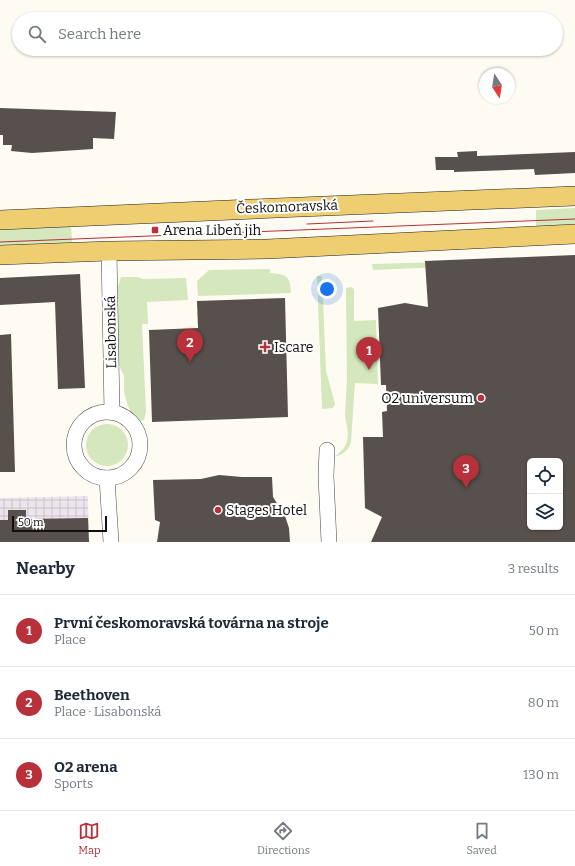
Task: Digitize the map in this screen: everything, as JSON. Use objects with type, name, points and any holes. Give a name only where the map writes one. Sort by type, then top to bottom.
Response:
[{"type":"main road","name":"Českomoravská","points":[[0,220],[575,196]]},
{"type":"main road","points":[[0,255],[267,249],[575,234]]},
{"type":"street","name":"Lisabonská","points":[[109,252],[112,412]]},
{"type":"street","points":[[112,412],[129,420],[135,427],[139,435],[140,445],[139,455],[127,472],[107,478],[89,472],[82,466],[77,458],[75,439],[78,430],[84,422],[92,416],[112,412]]},
{"type":"street","points":[[327,450],[326,476],[329,542]]},
{"type":"street","points":[[107,478],[111,542]]},
{"type":"shaded area","points":[[88,496],[89,542],[0,542],[0,498]]},
{"type":"green space","points":[[575,208],[575,226],[536,228],[536,210]]},
{"type":"green space","points":[[71,225],[72,243],[0,246],[0,228]]},
{"type":"green space","points":[[441,262],[441,267],[373,270],[372,264]]},
{"type":"green space","points":[[270,269],[270,273],[284,275],[288,279],[291,293],[198,296],[197,281],[209,270]]},
{"type":"green space","points":[[317,276],[322,276],[326,371],[335,404],[333,408],[322,409]]},
{"type":"green space","points":[[121,277],[138,277],[143,279],[186,278],[188,300],[147,302],[148,324],[142,324],[146,412],[144,420],[140,421],[134,417],[128,406],[124,392],[124,376],[118,363],[118,287]]},
{"type":"green space","points":[[352,287],[354,290],[354,321],[376,320],[378,384],[355,383],[351,442],[345,452],[335,457],[344,448],[347,442],[348,434],[345,415],[347,379],[346,288]]},
{"type":"green space","points":[[107,424],[122,430],[128,445],[122,460],[107,466],[92,460],[86,445],[92,430]]},
{"type":"building","points":[[0,108],[116,112],[114,139],[93,138],[93,149],[32,153],[11,151],[12,145],[3,145],[3,135],[0,135]]},
{"type":"building","points":[[477,151],[477,156],[575,152],[575,173],[535,175],[534,169],[454,172],[454,170],[436,170],[435,157],[458,157],[457,152]]},
{"type":"building","name":"O2 universum","points":[[575,255],[575,542],[371,542],[382,517],[365,508],[363,437],[383,437],[382,412],[387,411],[386,385],[381,385],[378,308],[405,303],[428,307],[425,261]]},
{"type":"building","points":[[80,274],[85,388],[58,389],[55,302],[0,305],[0,278]]},
{"type":"building","points":[[285,298],[288,417],[152,422],[149,330],[198,328],[197,301]]},
{"type":"building","points":[[11,334],[15,472],[0,472],[0,335]]},
{"type":"building","name":"Stages Hotel","points":[[219,475],[272,477],[273,497],[285,516],[289,528],[290,542],[157,542],[160,522],[155,520],[153,480],[201,479]]},
{"type":"building","points":[[8,510],[26,510],[26,519],[88,518],[89,542],[0,542],[0,520],[8,520]]},
{"type":"tram line","points":[[0,242],[575,219]]},
{"type":"tram line","points":[[307,224],[373,221]]},
{"type":"place","name":"Arena Libeň jih","points":[[155,230]]},
{"type":"place","name":"Iscare","points":[[265,347]]},
{"type":"place","name":"Beethoven","points":[[190,362]]},
{"type":"place","name":"První českomoravská továrna na stroje","points":[[369,370]]},
{"type":"place","name":"O2 universum","points":[[481,398]]},
{"type":"place","name":"O2 arena","points":[[466,488]]},
{"type":"place","name":"Stages Hotel","points":[[218,510]]}]
